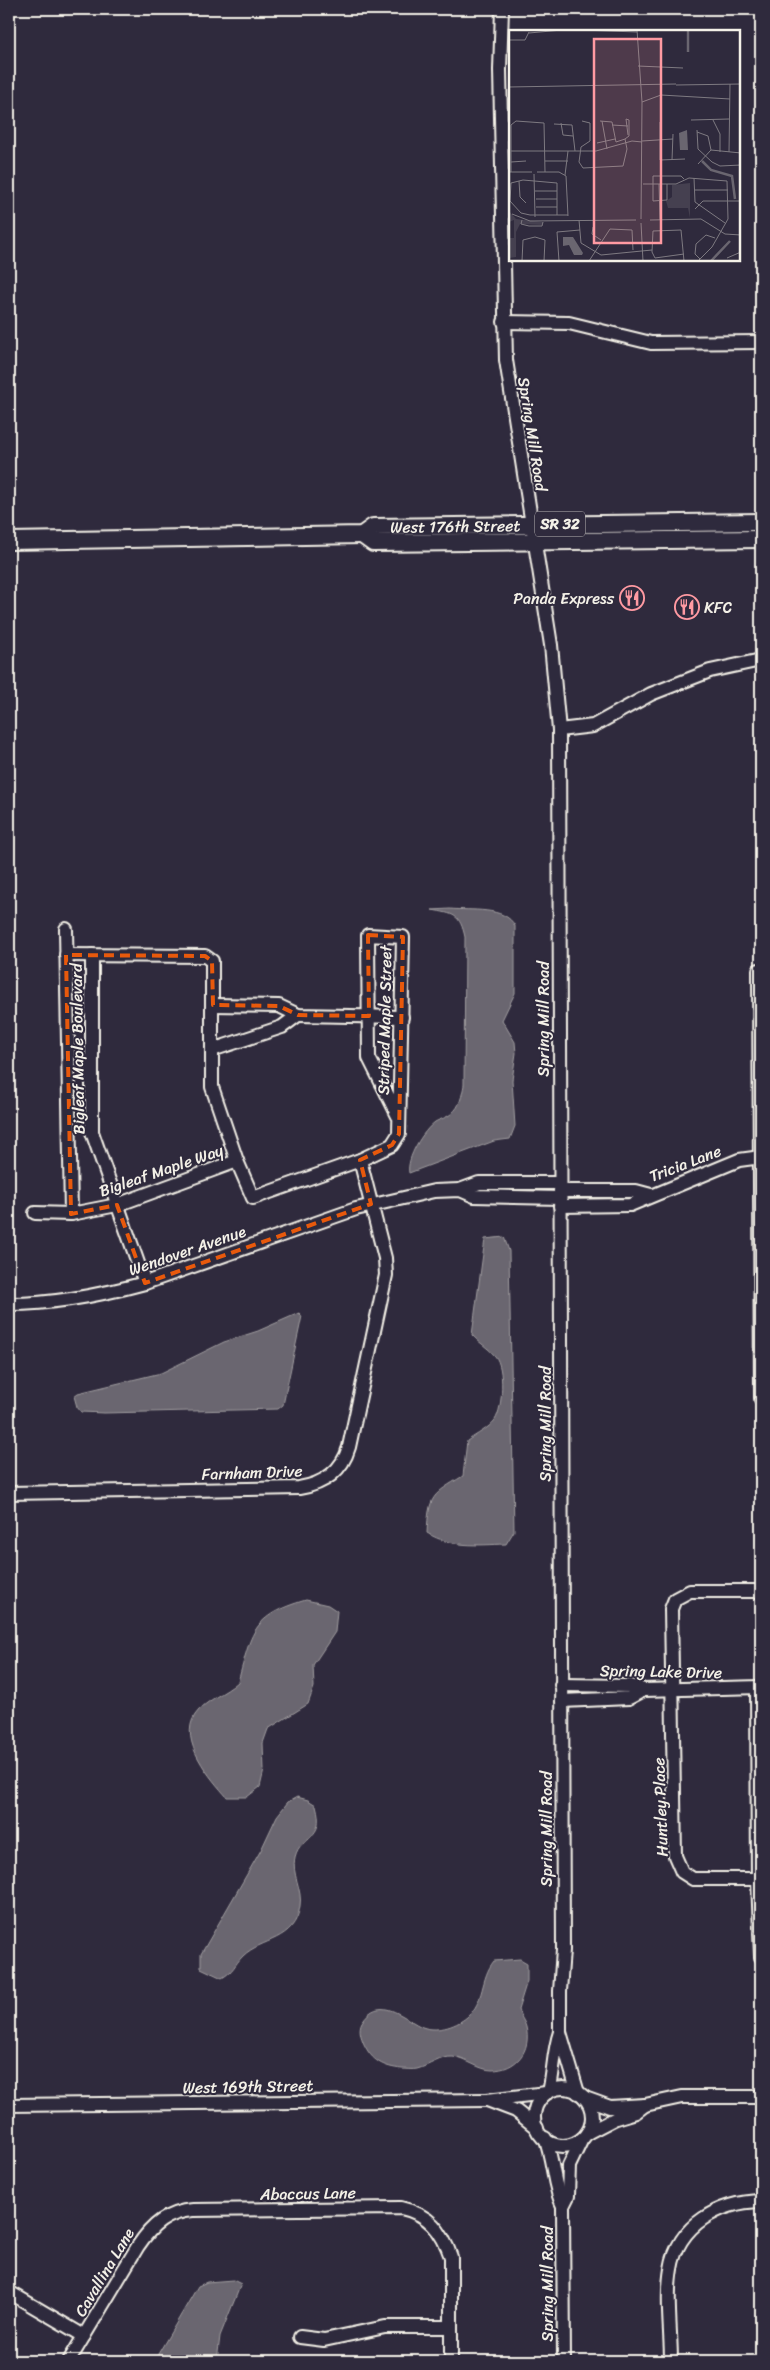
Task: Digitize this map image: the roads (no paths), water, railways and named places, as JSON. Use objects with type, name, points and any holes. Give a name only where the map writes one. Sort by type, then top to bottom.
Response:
[{"type":"main road","name":"West 176th Street","points":[[9,541],[362,535],[373,527],[761,522]]},
{"type":"main road","name":"West 176th Street","points":[[362,535],[373,543],[761,539]]},
{"type":"street","name":"Spring Mill Road","points":[[502,9],[504,322],[508,384],[556,678],[559,730],[561,1686],[564,1950],[560,1991],[560,2032],[581,2095]]},
{"type":"street","points":[[504,322],[569,323],[652,343],[761,342]]},
{"type":"street","points":[[559,730],[594,726],[651,694],[710,671],[761,660]]},
{"type":"street","name":"Bigleaf Maple Boulevard","points":[[66,929],[71,1214]]},
{"type":"street","name":"Striped Maple Street","points":[[360,1160],[392,1145],[399,1134],[403,937],[368,935],[369,1058],[398,1116]]},
{"type":"street","points":[[66,955],[205,956],[212,961],[212,1087],[237,1161],[253,1198],[360,1160],[371,1204]]},
{"type":"street","name":"Bigleaf Maple Boulevard","points":[[92,955],[92,1132],[116,1205],[145,1283]]},
{"type":"street","points":[[759,970],[761,1399]]},
{"type":"street","points":[[213,1004],[279,1006],[298,1015],[402,1017]]},
{"type":"street","points":[[212,1050],[282,1027],[298,1015]]},
{"type":"street","name":"Tricia Lane","points":[[560,1195],[636,1191],[651,1195],[739,1160],[761,1157]]},
{"type":"street","name":"Bigleaf Maple Way","points":[[35,1214],[71,1214],[116,1205],[237,1161]]},
{"type":"street","name":"Wendover Avenue","points":[[9,1304],[78,1298],[145,1283],[371,1204],[434,1191],[460,1190],[474,1196],[560,1195]]},
{"type":"street","name":"Farnham Drive","points":[[9,1493],[299,1488],[310,1486],[330,1476],[343,1463],[349,1447],[386,1275],[385,1258],[371,1204]]},
{"type":"street","name":"Huntley Place","points":[[760,1879],[693,1879],[682,1872],[675,1856],[672,1609],[676,1599],[683,1593],[690,1591],[761,1591]]},
{"type":"street","name":"Spring Lake Drive","points":[[561,1686],[631,1686],[644,1690],[759,1687]]},
{"type":"street","points":[[759,1687],[761,1957]]},
{"type":"street","points":[[562,1701],[629,1698],[644,1690]]},
{"type":"street","name":"Spring Mill Road","points":[[548,2093],[553,2076],[555,2046],[560,2032]]},
{"type":"street","points":[[645,2105],[636,2112],[616,2118],[567,2146],[557,2145],[541,2133],[534,2118],[536,2108],[548,2093],[564,2088],[610,2108],[645,2105],[682,2097],[761,2097]]},
{"type":"street","name":"West 169th Street","points":[[9,2105],[487,2100],[548,2093]]},
{"type":"street","points":[[581,2095],[592,2111],[592,2120],[584,2136]]},
{"type":"street","name":"West 169th Street","points":[[487,2100],[516,2111],[541,2133]]},
{"type":"street","name":"Spring Mill Road","points":[[541,2133],[552,2158],[558,2195],[563,2206],[564,2361]]},
{"type":"street","name":"Spring Mill Road","points":[[563,2206],[568,2196],[568,2166],[584,2136]]},
{"type":"street","points":[[671,2361],[670,2271],[677,2250],[693,2226],[706,2216],[725,2207],[761,2201]]},
{"type":"street","name":"Abaccus Lane","points":[[178,2211],[401,2208],[413,2211],[433,2223],[447,2244],[451,2258],[451,2326]]},
{"type":"street","name":"Cavallina Lane","points":[[69,2361],[148,2230],[178,2211]]},
{"type":"street","points":[[9,2292],[84,2336]]},
{"type":"street","points":[[300,2337],[324,2340],[385,2327],[451,2326],[451,2361]]},
{"type":"place","name":"Panda Express","points":[[632,598]]},
{"type":"place","name":"KFC","points":[[687,607]]}]
